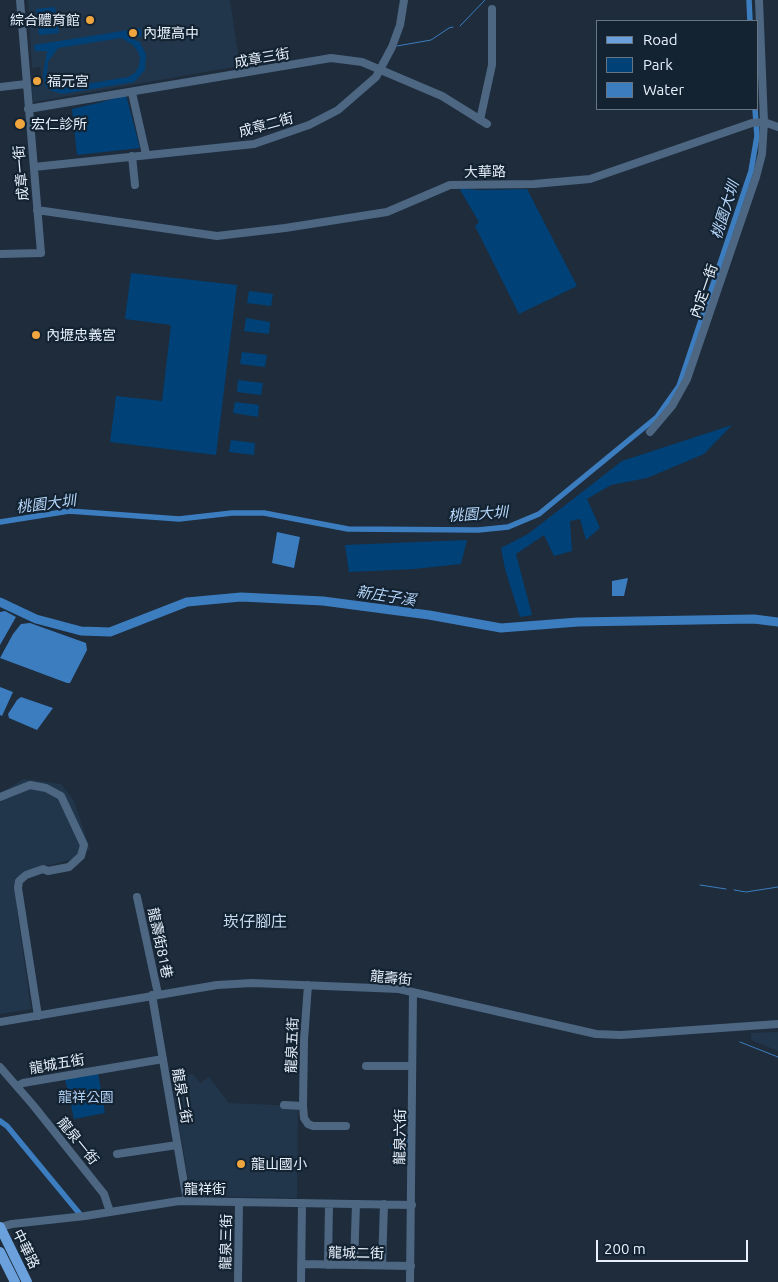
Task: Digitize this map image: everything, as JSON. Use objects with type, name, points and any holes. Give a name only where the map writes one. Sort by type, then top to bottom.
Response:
[{"type":"main road","name":"中華路","points":[[0,1227],[27,1282]]},
{"type":"main road","name":"中華路","points":[[0,1252],[15,1282]]},
{"type":"street","name":"成章一街","points":[[0,254],[41,253],[20,0]]},
{"type":"street","name":"成章二街","points":[[34,167],[254,144],[299,129],[338,110],[376,77],[392,47],[400,25],[404,0]]},
{"type":"street","name":"內定一街","points":[[650,432],[672,406],[687,380],[756,177],[762,154],[764,122],[759,0]]},
{"type":"street","name":"成章三街","points":[[28,110],[330,58],[362,62],[380,69],[442,96],[483,122],[492,65],[492,9]]},
{"type":"street","points":[[0,87],[26,84]]},
{"type":"street","points":[[132,93],[146,154]]},
{"type":"street","points":[[764,122],[778,127]]},
{"type":"street","name":"大華路","points":[[37,210],[216,236],[284,228],[388,212],[450,185],[534,184],[590,178],[752,124],[764,122]]},
{"type":"street","points":[[132,156],[135,185]]},
{"type":"street","points":[[0,797],[30,785],[46,788],[61,796],[84,845],[81,856],[68,867],[48,870],[43,868],[26,875],[19,881],[19,895],[38,1016]]},
{"type":"street","name":"龍壽街81巷","points":[[137,897],[155,995]]},
{"type":"street","name":"龍壽街","points":[[0,1022],[223,984],[308,985],[414,992],[596,1034],[621,1035],[778,1024]]},
{"type":"street","name":"龍泉五街","points":[[308,985],[304,1040],[303,1106],[305,1122],[313,1126],[346,1126]]},
{"type":"street","name":"龍泉六街","points":[[410,1282],[414,992]]},
{"type":"street","name":"龍泉二街","points":[[155,995],[162,1058],[187,1201]]},
{"type":"street","name":"龍城五街","points":[[17,1086],[23,1083],[162,1058]]},
{"type":"street","points":[[366,1066],[412,1066]]},
{"type":"street","name":"龍泉一街","points":[[0,1067],[104,1194],[110,1212]]},
{"type":"street","points":[[284,1104],[303,1106]]},
{"type":"street","points":[[117,1154],[177,1145]]},
{"type":"street","name":"龍祥街","points":[[0,1227],[187,1201],[412,1205]]},
{"type":"street","name":"龍泉三街","points":[[238,1282],[239,1202]]},
{"type":"street","points":[[300,1282],[302,1203]]},
{"type":"street","points":[[328,1204],[328,1265]]},
{"type":"street","points":[[354,1265],[356,1204]]},
{"type":"street","points":[[382,1266],[384,1204]]},
{"type":"street","name":"龍城二街","points":[[301,1264],[411,1266]]},
{"type":"shaded area","name":"內壢高中","points":[[28,0],[230,0],[240,66],[33,102],[32,87],[43,84],[40,67],[32,68]]},
{"type":"shaded area","points":[[24,779],[61,784],[74,801],[90,849],[72,859],[51,865],[41,865],[15,878],[17,911],[31,1009],[0,1014],[0,793]]},
{"type":"shaded area","points":[[778,1032],[778,1051],[751,1040],[751,1033]]},
{"type":"shaded area","name":"龍山國小","points":[[170,1072],[182,1075],[193,1074],[200,1083],[209,1077],[229,1103],[298,1106],[297,1198],[191,1196]]},
{"type":"green space","points":[[55,7],[59,33],[39,35],[36,9]]},
{"type":"green space","points":[[141,28],[142,36],[130,38],[140,42],[146,55],[145,70],[134,82],[62,94],[52,91],[45,86],[43,75],[47,51],[35,51],[34,45]],"holes":[[[121,38],[133,45],[140,57],[139,66],[135,73],[128,77],[62,88],[52,84],[47,73],[48,62],[58,48]]]},
{"type":"green space","points":[[126,95],[140,148],[77,155],[72,109]]},
{"type":"green space","points":[[459,188],[478,190],[527,189],[577,286],[519,314],[475,226],[479,222]]},
{"type":"green space","points":[[131,273],[237,285],[216,455],[110,442],[116,396],[162,401],[171,325],[125,319]]},
{"type":"green space","points":[[249,291],[273,294],[271,306],[247,303]]},
{"type":"green space","points":[[246,318],[270,322],[269,334],[244,331]]},
{"type":"green space","points":[[242,352],[267,355],[265,367],[240,364]]},
{"type":"green space","points":[[238,380],[263,383],[261,395],[237,392]]},
{"type":"green space","points":[[235,402],[259,405],[258,417],[233,413]]},
{"type":"green space","points":[[732,425],[704,454],[647,478],[611,485],[587,499],[600,528],[586,540],[580,519],[570,521],[572,551],[554,556],[544,535],[516,554],[532,615],[520,617],[505,569],[501,548],[528,534],[622,461]]},
{"type":"green space","points":[[231,440],[255,443],[254,455],[229,452]]},
{"type":"green space","points":[[467,540],[461,564],[414,569],[349,572],[345,545]]},
{"type":"green space","name":"龍祥公園","points":[[98,1073],[105,1113],[74,1119],[65,1079]]},
{"type":"green space","points":[[410,1131],[410,1162],[389,1145]]},
{"type":"water","points":[[277,532],[300,537],[294,568],[272,563]]},
{"type":"water","points":[[628,578],[624,596],[612,596],[612,581]]},
{"type":"water","points":[[5,611],[16,617],[0,645],[0,612]]},
{"type":"water","points":[[30,623],[86,643],[87,650],[70,683],[0,658],[13,634],[21,624]]},
{"type":"water","points":[[0,687],[13,692],[2,716],[0,715]]},
{"type":"water","points":[[21,697],[53,708],[37,730],[9,718],[8,714]]},
{"type":"waterway","points":[[460,26],[485,0]]},
{"type":"waterway","name":"桃園大圳","points":[[749,0],[750,20]]},
{"type":"waterway","points":[[397,46],[431,40],[453,27]]},
{"type":"waterway","name":"桃園大圳","points":[[0,522],[69,511],[179,519],[232,513],[264,513],[348,529],[478,530],[508,527],[539,514],[657,417],[679,386],[751,171],[757,136],[755,110]]},
{"type":"waterway","name":"新庄子溪","points":[[0,602],[36,619],[81,631],[110,632],[187,602],[241,597],[323,601],[429,615],[501,628],[578,622],[754,619],[778,622]]},
{"type":"waterway","points":[[700,885],[726,889]]},
{"type":"waterway","points":[[734,890],[746,892],[778,887]]},
{"type":"waterway","points":[[740,1042],[778,1057]]},
{"type":"waterway","points":[[0,1121],[7,1126],[79,1213]]},
{"type":"place","name":"綜合體育館","points":[[90,20]]},
{"type":"place","name":"內壢高中","points":[[133,33]]},
{"type":"place","name":"福元宮","points":[[37,81]]},
{"type":"place","name":"宏仁診所","points":[[20,124]]},
{"type":"place","name":"內壢忠義宮","points":[[36,335]]},
{"type":"place","name":"龍山國小","points":[[241,1164]]},
{"type":"district","name":"崁仔腳庄","points":[[255,922]]}]
